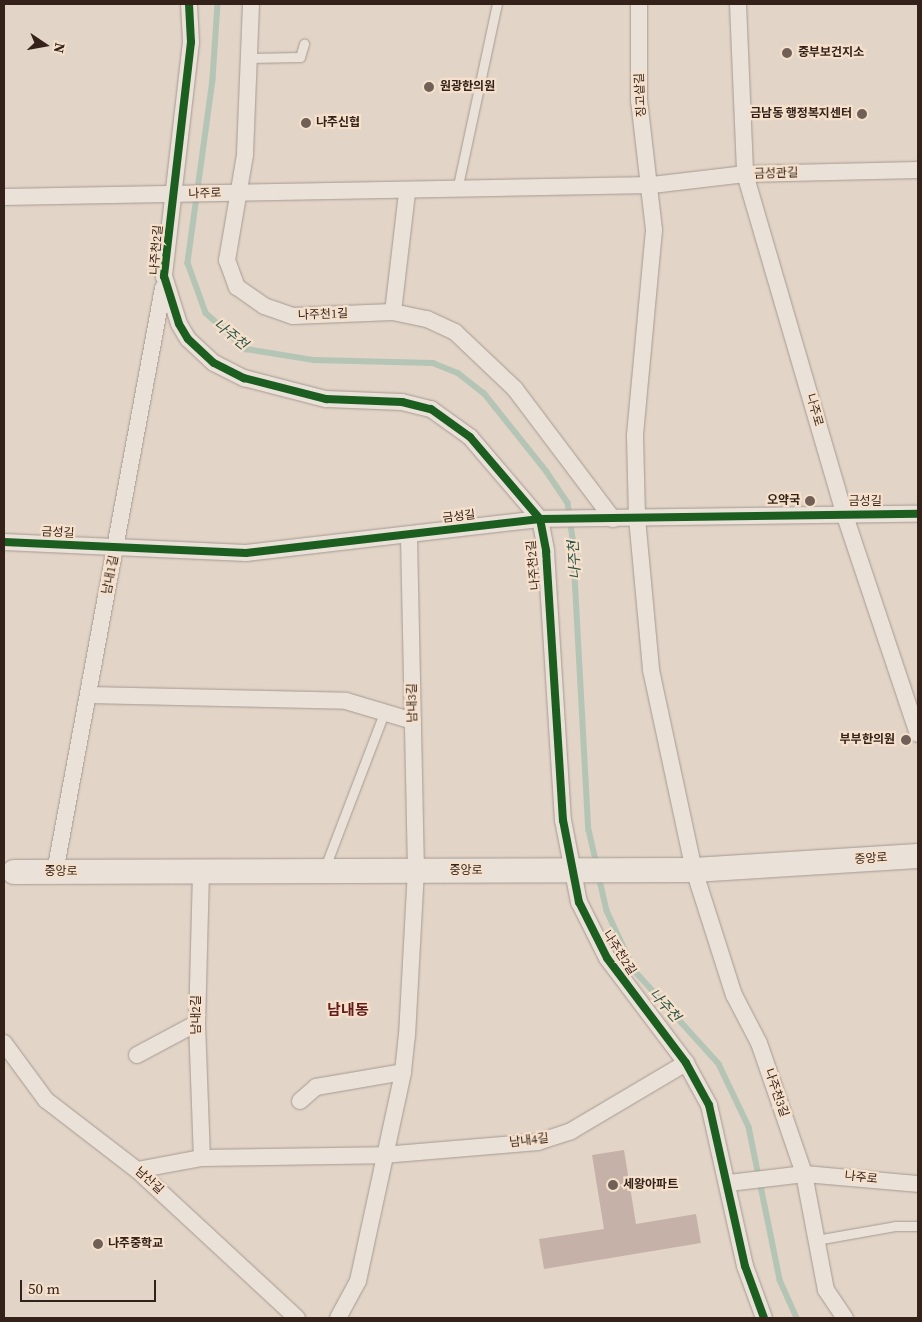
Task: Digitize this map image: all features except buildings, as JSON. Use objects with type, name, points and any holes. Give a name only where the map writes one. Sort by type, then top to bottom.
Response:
[{"type":"street","name":"나주천2길","points":[[189,4],[191,42],[178,195],[164,276],[179,324],[188,339],[214,363],[244,378],[299,394],[326,399],[402,402],[432,409],[470,438],[540,519],[546,550],[563,820],[588,925],[607,958],[686,1063],[709,1105],[729,1183],[745,1266],[764,1318]]},
{"type":"street","name":"나주천1길","points":[[250,4],[250,58],[238,193],[227,260],[230,274],[248,297],[293,316],[393,312],[442,324],[463,337],[546,426],[613,518]]},
{"type":"street","name":"징고샅길","points":[[640,4],[639,100],[652,186]]},
{"type":"street","name":"금성관길","points":[[738,4],[745,174],[918,170]]},
{"type":"street","name":"나주로","points":[[4,197],[407,192],[652,186],[745,174],[844,513],[918,734]]},
{"type":"street","points":[[652,186],[654,230],[635,436],[637,518],[651,670],[683,870]]},
{"type":"street","points":[[393,312],[407,192]]},
{"type":"street","name":"남내1길","points":[[55,872],[160,316],[164,276]]},
{"type":"street","name":"금성길","points":[[4,542],[246,553],[540,519],[844,513],[918,514]]},
{"type":"street","name":"남내3길","points":[[409,535],[416,871]]},
{"type":"street","points":[[88,695],[346,701],[413,721]]},
{"type":"street","name":"중앙로","points":[[7,871],[683,870],[918,856]]},
{"type":"street","name":"나주천3길","points":[[683,870],[734,995],[759,1043],[804,1174],[826,1290],[845,1318]]},
{"type":"street","points":[[338,1318],[358,1281],[383,1155],[403,1072],[416,871]]},
{"type":"street","name":"남내2길","points":[[201,872],[196,1023],[202,1158]]},
{"type":"street","points":[[137,1055],[196,1023]]},
{"type":"street","name":"남산길","points":[[4,1043],[46,1100],[138,1170],[297,1318]]},
{"type":"street","name":"남내4길","points":[[138,1170],[202,1158],[383,1155],[550,1139],[686,1063]]},
{"type":"street","points":[[300,1101],[316,1087],[403,1072]]},
{"type":"street","name":"나주로","points":[[729,1183],[804,1174],[918,1184]]},
{"type":"lane","points":[[457,190],[496,4]]},
{"type":"lane","points":[[250,58],[300,57],[304,44]]},
{"type":"lane","points":[[324,871],[384,712]]},
{"type":"lane","points":[[816,1240],[895,1226],[918,1226]]},
{"type":"waterway","name":"나주천","points":[[218,4],[213,80],[188,263],[206,313],[246,349],[314,360],[433,363],[458,373],[484,393],[547,472],[568,503],[573,539],[589,830],[597,864]]},
{"type":"waterway","name":"나주천","points":[[599,876],[607,911],[635,971],[719,1064],[749,1127],[780,1280],[797,1318]]},
{"type":"cycle path","points":[[189,4],[191,42],[164,276],[179,324],[188,339],[214,363],[244,378],[326,399],[402,402],[431,409],[470,437],[540,519],[546,551],[563,820],[579,902],[607,958],[686,1063],[709,1105],[745,1266],[764,1318]]},
{"type":"cycle path","points":[[4,542],[246,553],[540,519],[918,514]]},
{"type":"place","name":"중부보건지소","points":[[787,53]]},
{"type":"place","name":"원광한의원","points":[[429,87]]},
{"type":"place","name":"금남동 행정복지센터","points":[[862,114]]},
{"type":"place","name":"나주신협","points":[[306,123]]},
{"type":"place","name":"오약국","points":[[810,501]]},
{"type":"place","name":"부부한의원","points":[[906,740]]},
{"type":"place","name":"세왕아파트","points":[[613,1185]]},
{"type":"place","name":"나주중학교","points":[[98,1244]]},
{"type":"district","name":"남내동","points":[[348,1010]]}]
